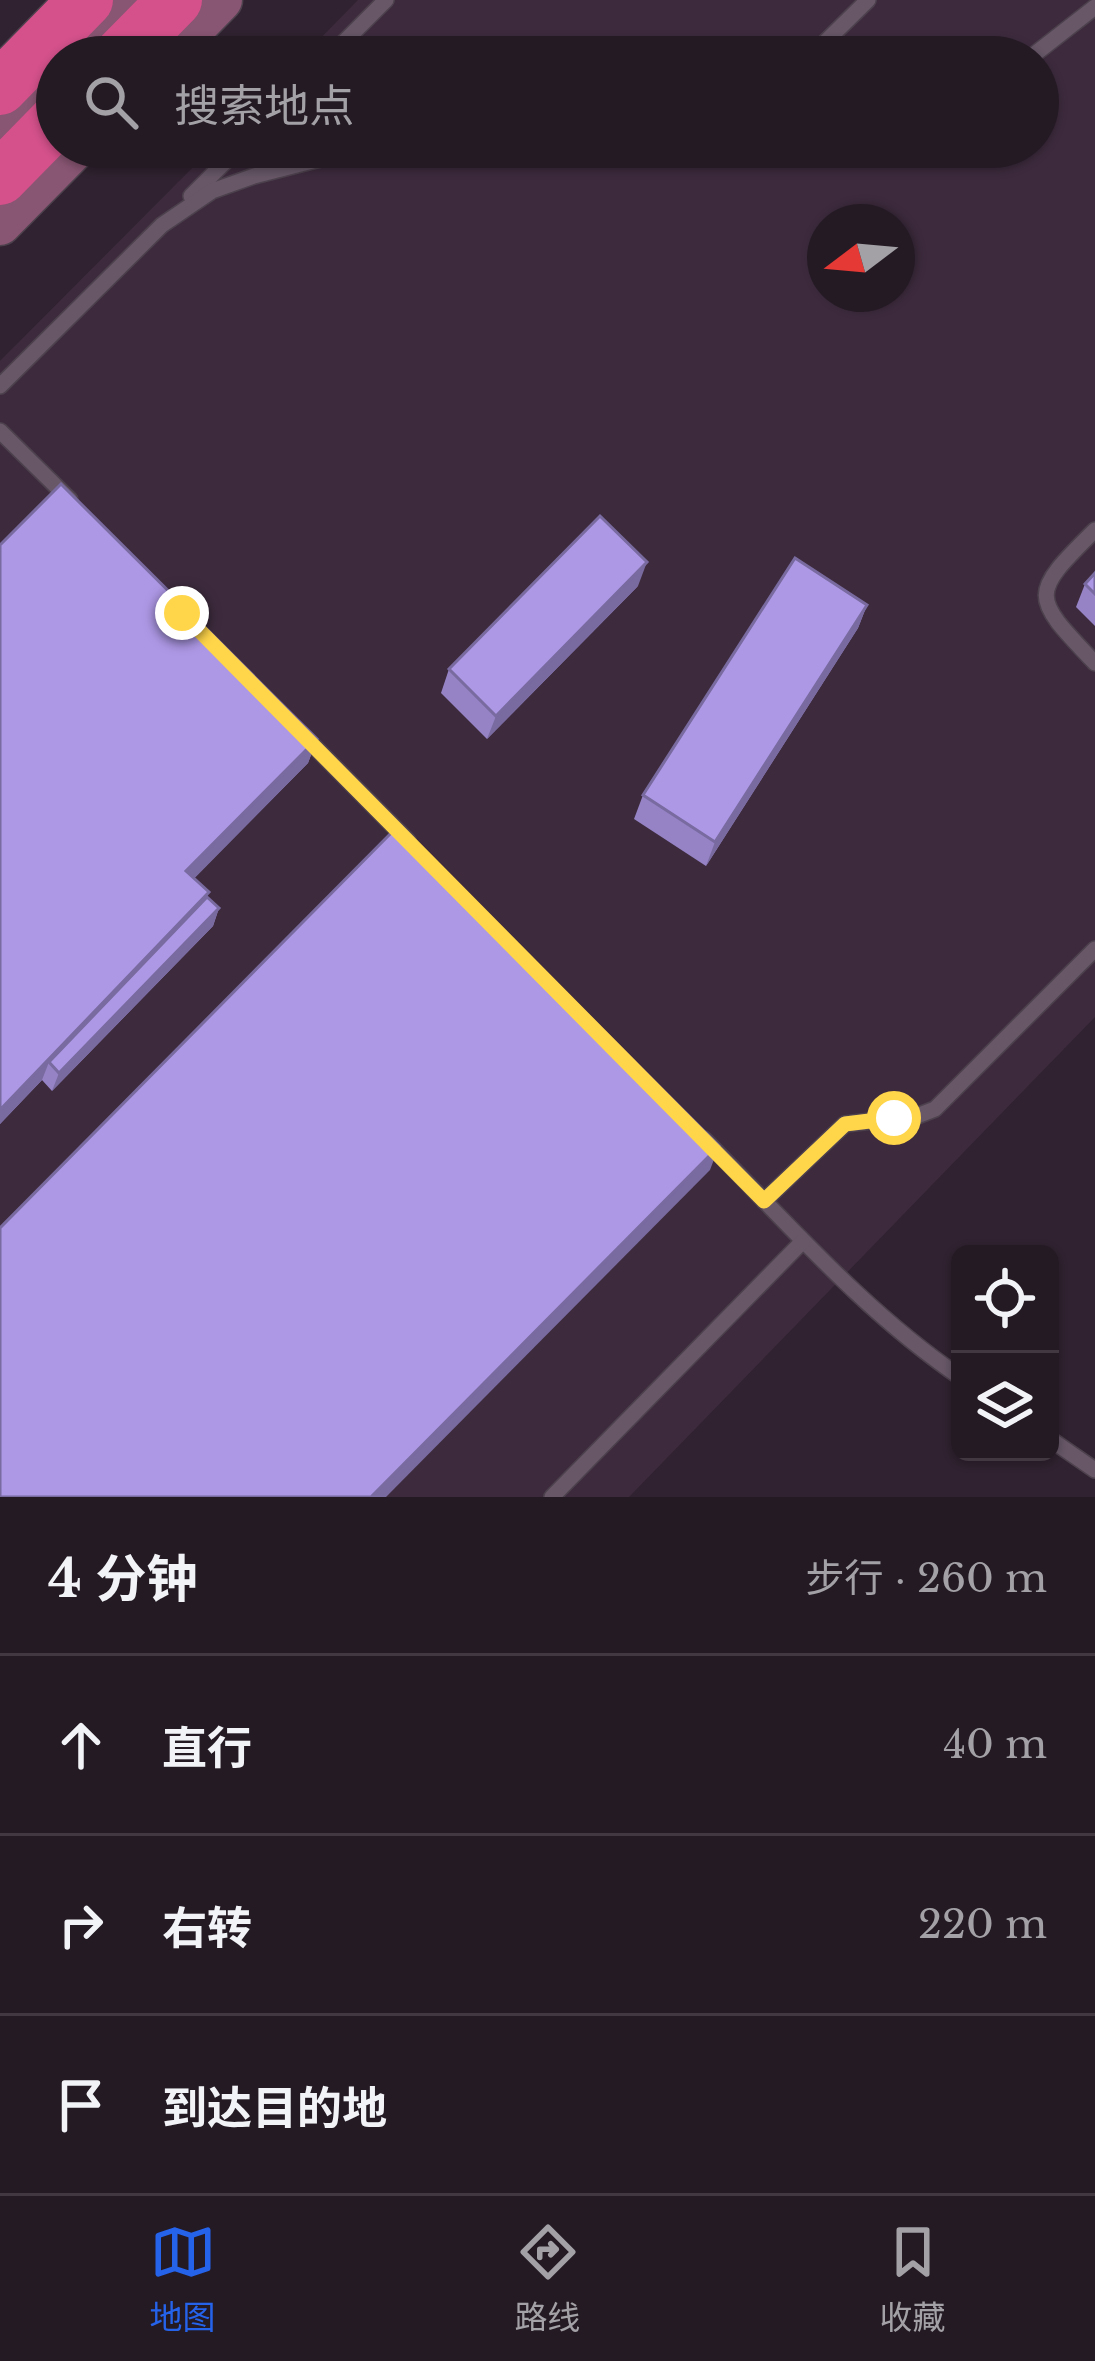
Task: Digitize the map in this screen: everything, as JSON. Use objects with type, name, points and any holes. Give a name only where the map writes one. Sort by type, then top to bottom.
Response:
[{"type":"highway","points":[[51,36],[86,0]]},
{"type":"highway","points":[[140,36],[175,0]]},
{"type":"highway","points":[[0,88],[36,51]]},
{"type":"highway","points":[[0,178],[36,141]]},
{"type":"street","points":[[96,36],[131,0]]},
{"type":"street","points":[[186,36],[221,0]]},
{"type":"street","points":[[0,135],[36,98]]},
{"type":"street","points":[[0,224],[55,168]]},
{"type":"lane","points":[[350,36],[386,0]]},
{"type":"lane","points":[[831,36],[868,0]]},
{"type":"lane","points":[[1058,36],[1095,7]]},
{"type":"lane","points":[[0,386],[219,168]]},
{"type":"lane","points":[[163,224],[212,191],[285,168]]},
{"type":"lane","points":[[0,430],[76,508]]},
{"type":"lane","points":[[1095,530],[1048,576],[1046,599],[1053,620],[1095,663]]},
{"type":"lane","points":[[287,719],[415,848]]},
{"type":"lane","points":[[764,1201],[845,1124],[917,1116],[935,1109],[1095,949]]},
{"type":"lane","points":[[693,1127],[802,1242],[916,1348],[951,1371]]},
{"type":"lane","points":[[552,1497],[802,1242]]},
{"type":"lane","points":[[1059,1445],[1095,1470]]},
{"type":"shaded area","points":[[358,0],[1095,0],[1095,1017],[629,1497],[0,1497],[0,361],[192,168],[1059,168],[1059,36],[323,36]]},
{"type":"building","points":[[61,484],[317,739],[186,871],[209,892],[0,1110],[0,545]]},
{"type":"building","points":[[600,516],[647,562],[496,716],[449,669]]},
{"type":"building","points":[[795,558],[867,605],[715,842],[643,795]]},
{"type":"building","points":[[1095,573],[1095,594],[1085,584]]},
{"type":"building","points":[[398,826],[719,1146],[371,1497],[0,1497],[0,1228]]},
{"type":"building","points":[[207,897],[219,908],[59,1073],[49,1062]]},
{"type":"route","points":[[182,613],[764,1201],[845,1124],[894,1118]]}]
